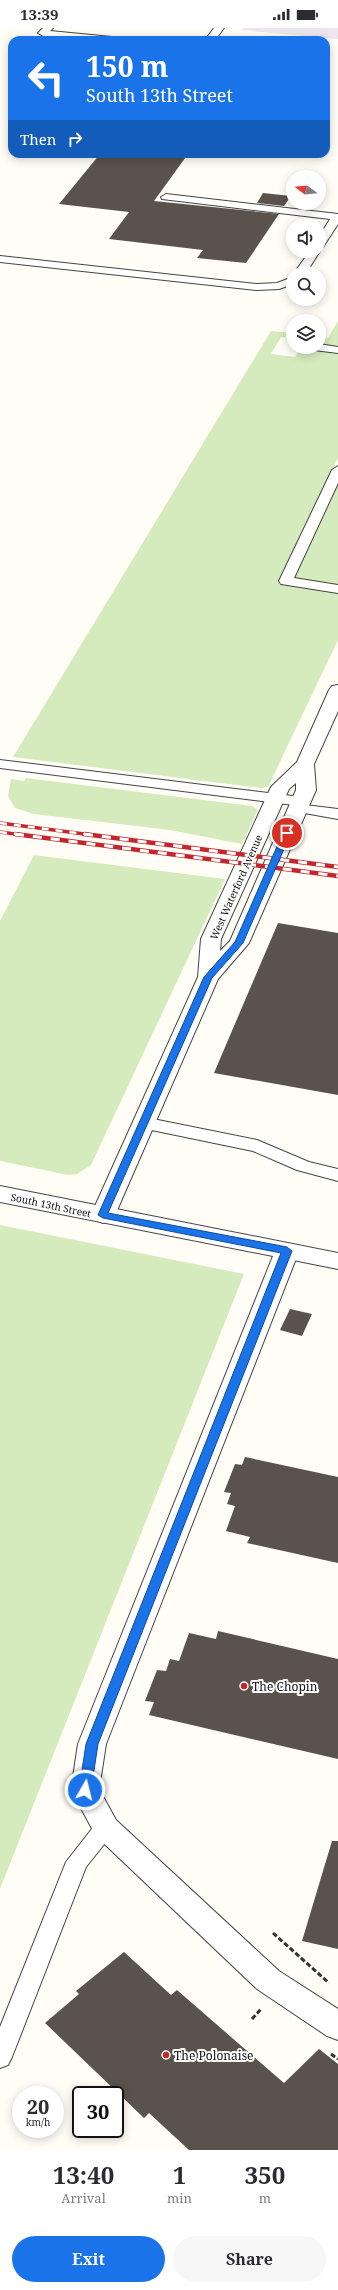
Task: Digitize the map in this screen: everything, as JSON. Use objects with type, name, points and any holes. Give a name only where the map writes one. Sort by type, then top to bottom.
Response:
[{"type":"street","name":"West Waterford Avenue","points":[[208,977],[211,939],[276,797],[281,787],[305,764],[336,699]]},
{"type":"street","name":"West Waterford Avenue","points":[[103,1215],[208,977],[239,943],[306,790],[305,764]]},
{"type":"street","name":"South 13th Street","points":[[0,1194],[338,1261]]},
{"type":"street","points":[[287,1251],[92,1744],[85,1790],[106,1828],[268,1980],[338,2026]]},
{"type":"lane","points":[[48,28],[43,33],[73,36]]},
{"type":"lane","points":[[166,197],[337,217],[326,234]]},
{"type":"lane","points":[[0,260],[257,287],[279,286],[286,283]]},
{"type":"lane","points":[[326,348],[338,350]]},
{"type":"lane","points":[[338,470],[286,581],[338,589]]},
{"type":"lane","points":[[0,764],[276,797],[338,814]]},
{"type":"lane","points":[[143,1123],[257,1146],[303,1166],[338,1175]]},
{"type":"lane","points":[[0,2057],[77,1862],[106,1828]]},
{"type":"path","points":[[273,1934],[332,1986]]},
{"type":"shaded area","points":[[243,28],[338,28],[338,39],[330,38],[330,36],[306,36],[242,30]]},
{"type":"green space","points":[[338,321],[338,347],[326,346],[326,338],[328,338]]},
{"type":"green space","points":[[271,331],[286,332],[286,337],[281,337],[271,354],[295,357],[297,354],[326,354],[326,351],[338,352],[338,458],[278,583],[338,593],[338,640],[268,787],[261,788],[13,757]]},
{"type":"green space","points":[[338,482],[338,586],[292,579]]},
{"type":"green space","points":[[26,778],[252,806],[258,810],[242,844],[170,830],[34,814],[15,808],[8,796],[11,779],[24,781]]},
{"type":"green space","points":[[34,855],[225,879],[91,1165],[77,1174],[68,1175],[0,1161],[0,921]]},
{"type":"green space","points":[[0,1225],[244,1274],[0,1889]]},
{"type":"building","points":[[97,158],[185,158],[154,201],[279,214],[246,263],[197,258],[203,250],[109,239],[129,212],[59,204]]},
{"type":"building","points":[[263,193],[286,195],[286,203],[284,206],[257,203]]},
{"type":"building","points":[[278,923],[338,933],[338,1095],[214,1073]]},
{"type":"building","points":[[290,1309],[312,1314],[302,1336],[280,1330]]},
{"type":"building","points":[[245,1457],[338,1477],[338,1563],[247,1543],[250,1537],[226,1531],[235,1506],[227,1504],[231,1493],[224,1492],[235,1464],[242,1465]]},
{"type":"building","name":"The Chopin","points":[[218,1631],[338,1659],[338,1759],[149,1715],[154,1702],[145,1701],[157,1670],[166,1671],[170,1659],[179,1661],[189,1633],[216,1639]]},
{"type":"building","points":[[332,1841],[338,1841],[338,1949],[302,1941]]},
{"type":"building","name":"The Polonaise","points":[[124,1952],[171,1995],[177,1990],[284,2083],[319,2049],[338,2064],[338,2150],[189,2150],[149,2113],[144,2118],[124,2099],[124,2086],[111,2086],[45,2023],[79,1994],[76,1991]]},
{"type":"railway","points":[[0,823],[92,835]]},
{"type":"railway","points":[[0,832],[23,835]]},
{"type":"railway","points":[[15,834],[338,876]]},
{"type":"railway","points":[[84,834],[338,867]]},
{"type":"place","name":"The Chopin","points":[[244,1686]]},
{"type":"place","name":"The Polonaise","points":[[166,2055]]},
{"type":"route","points":[[85,1790],[92,1744],[287,1251],[103,1215],[208,977],[239,943],[287,833]]}]
